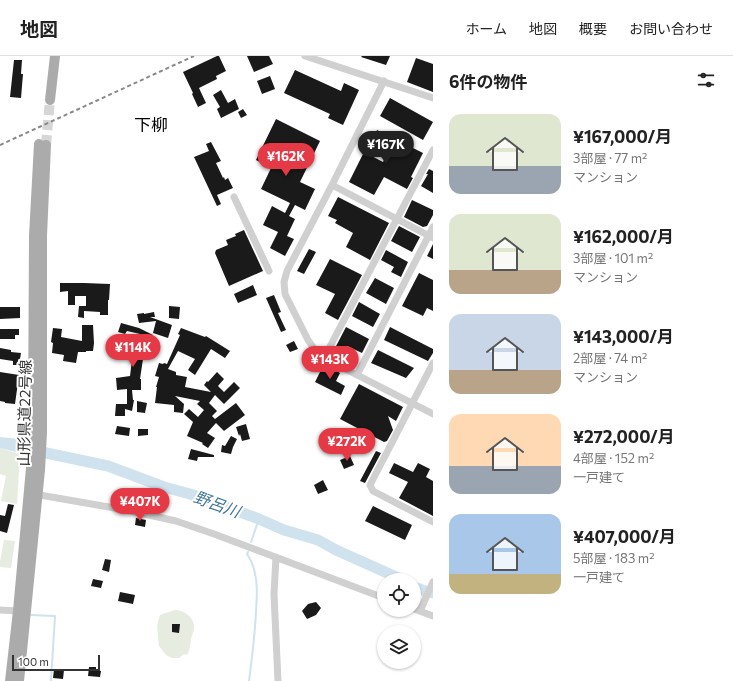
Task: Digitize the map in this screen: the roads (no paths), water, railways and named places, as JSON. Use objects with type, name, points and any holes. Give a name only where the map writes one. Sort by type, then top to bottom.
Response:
[{"type":"main road","points":[[48,56],[47,99],[55,56]]},
{"type":"main road","name":"山形県道22号線","points":[[19,681],[37,431],[43,145]]},
{"type":"main road","points":[[10,681],[33,494]]},
{"type":"street","points":[[305,56],[433,98]]},
{"type":"street","points":[[384,81],[332,185],[287,270],[284,282],[285,294],[308,340],[315,350],[324,358],[433,414]]},
{"type":"street","points":[[324,358],[433,150]]},
{"type":"street","points":[[332,185],[397,220],[431,236]]},
{"type":"street","points":[[234,197],[269,272]]},
{"type":"street","points":[[357,375],[431,236],[433,227]]},
{"type":"street","points":[[433,363],[370,485],[373,491],[433,522]]},
{"type":"street","points":[[33,494],[176,521],[377,595]]},
{"type":"street","points":[[276,557],[274,594],[278,681]]},
{"type":"street","points":[[421,604],[433,582]]},
{"type":"street","points":[[0,610],[18,611]]},
{"type":"street","points":[[421,612],[433,616]]},
{"type":"water","points":[[0,437],[19,439],[46,445],[44,459],[0,448]]},
{"type":"waterway","name":"野呂川","points":[[32,450],[108,466],[164,487],[190,494],[259,519],[284,530],[318,540],[336,550],[387,573]]},
{"type":"waterway","points":[[251,542],[259,519]]},
{"type":"waterway","points":[[248,552],[247,554],[255,571],[257,583],[254,637],[249,681]]},
{"type":"waterway","name":"野呂川","points":[[421,590],[433,593]]},
{"type":"waterway","points":[[31,615],[55,616],[51,681]]},
{"type":"tunnel","points":[[46,145],[50,100]]},
{"type":"railway","points":[[0,145],[194,56]]},
{"type":"district","name":"下柳","points":[[151,125]]}]
